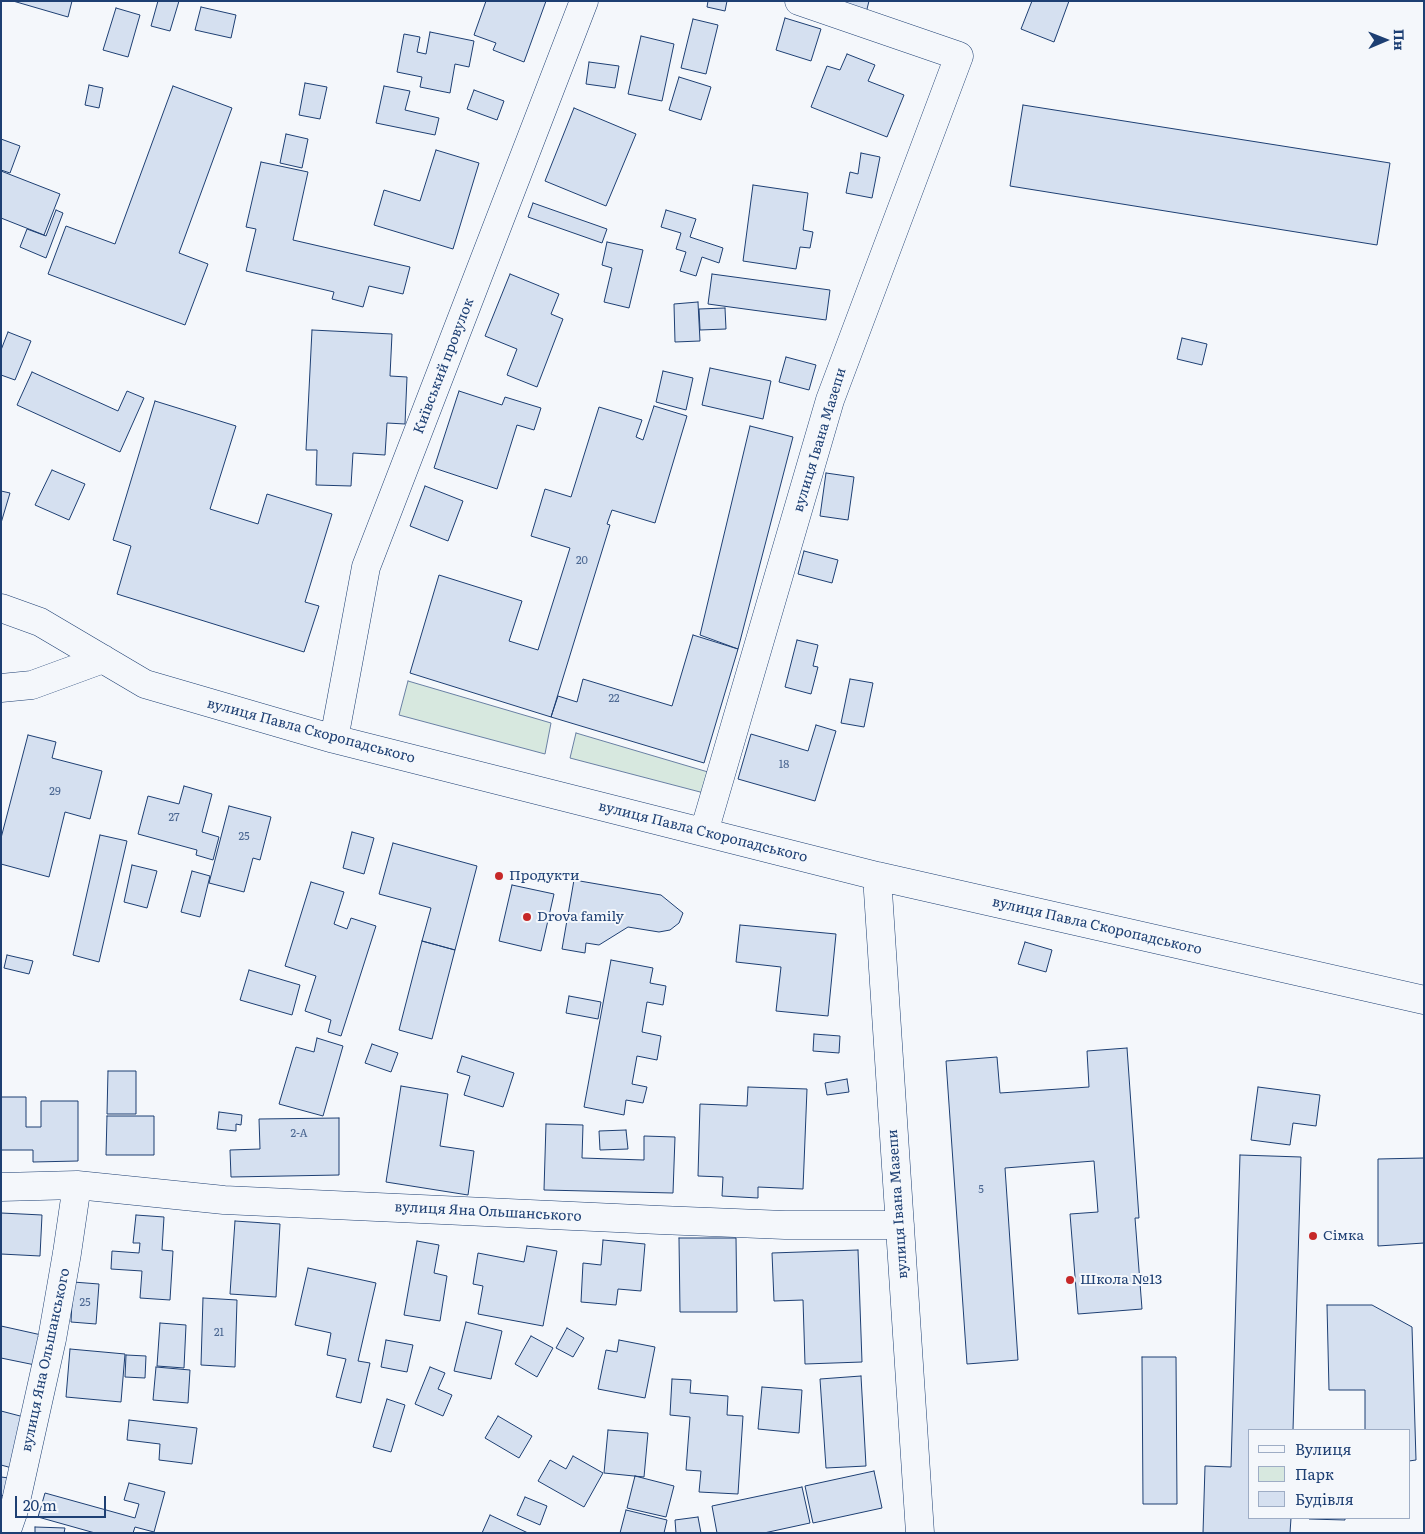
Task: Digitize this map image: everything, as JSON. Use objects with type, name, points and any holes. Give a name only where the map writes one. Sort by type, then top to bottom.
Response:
[{"type":"street","name":"Київський провулок","points":[[334,739],[366,567],[584,1]]},
{"type":"street","name":"вулиця Івана Мазепи","points":[[704,832],[830,400],[960,56],[799,1]]},
{"type":"street","name":"вулиця Павла Скоропадського","points":[[1,608],[40,622],[145,684],[334,739],[878,876],[1424,1000]]},
{"type":"street","points":[[1,688],[32,685],[103,659]]},
{"type":"street","name":"вулиця Івана Мазепи","points":[[878,876],[920,1533]]},
{"type":"street","name":"вулиця Яна Ольшанського","points":[[1,1187],[77,1185],[234,1200],[785,1225],[900,1226]]},
{"type":"street","name":"вулиця Яна Ольшанського","points":[[6,1533],[14,1510],[52,1339],[77,1185]]},
{"type":"green space","points":[[408,681],[551,723],[545,754],[399,715]]},
{"type":"green space","points":[[576,733],[708,772],[704,793],[570,758]]},
{"type":"building","points":[[13,1],[72,1],[68,17]]},
{"type":"building","points":[[158,1],[179,1],[170,31],[151,26]]},
{"type":"building","points":[[486,1],[546,1],[524,62],[493,50],[496,43],[474,35]]},
{"type":"building","points":[[708,1],[727,1],[725,11],[707,7]]},
{"type":"building","points":[[844,1],[869,1],[866,13],[842,7]]},
{"type":"building","points":[[1032,1],[1069,1],[1054,42],[1021,29]]},
{"type":"building","points":[[201,7],[236,15],[231,38],[195,30]]},
{"type":"building","points":[[116,8],[140,15],[128,57],[103,50]]},
{"type":"building","points":[[785,18],[821,29],[811,61],[776,50]]},
{"type":"building","points":[[693,19],[718,25],[706,74],[681,68]]},
{"type":"building","points":[[430,32],[474,41],[469,67],[455,64],[450,93],[420,87],[422,77],[397,72],[404,34],[420,37],[417,52],[426,54]]},
{"type":"building","points":[[641,36],[674,44],[662,101],[628,94]]},
{"type":"building","points":[[847,54],[875,65],[868,81],[904,95],[887,137],[811,107],[827,66],[840,70]]},
{"type":"building","points":[[589,62],[619,66],[615,88],[586,84]]},
{"type":"building","points":[[679,77],[711,87],[701,120],[669,110]]},
{"type":"building","points":[[305,83],[327,87],[320,119],[299,115]]},
{"type":"building","points":[[89,85],[103,88],[99,108],[85,105]]},
{"type":"building","points":[[173,86],[232,108],[179,253],[208,264],[185,325],[48,274],[66,226],[115,244]]},
{"type":"building","points":[[384,86],[410,91],[405,110],[439,118],[435,135],[376,123]]},
{"type":"building","points":[[474,90],[504,101],[497,120],[467,109]]},
{"type":"building","points":[[1023,105],[1390,163],[1377,245],[1010,186]]},
{"type":"building","points":[[574,108],[636,134],[606,206],[545,181]]},
{"type":"building","points":[[286,134],[308,139],[302,168],[280,163]]},
{"type":"building","points":[[1,139],[20,146],[10,173],[1,170]]},
{"type":"building","points":[[436,150],[479,163],[453,249],[374,225],[384,190],[420,201]]},
{"type":"building","points":[[861,153],[880,157],[872,198],[846,193],[850,172],[858,174]]},
{"type":"building","points":[[261,162],[308,172],[293,240],[410,267],[403,294],[369,286],[363,307],[332,299],[334,292],[246,271],[256,229],[246,227]]},
{"type":"building","points":[[1,171],[60,194],[44,235],[1,218]]},
{"type":"building","points":[[753,185],[808,193],[803,230],[813,232],[810,248],[800,247],[796,269],[743,261]]},
{"type":"building","points":[[533,203],[607,229],[602,243],[528,217]]},
{"type":"building","points":[[56,210],[63,213],[46,258],[20,247],[27,229],[46,236]]},
{"type":"building","points":[[666,210],[696,219],[690,237],[723,248],[719,263],[702,257],[696,276],[680,271],[686,252],[676,249],[681,233],[661,227]]},
{"type":"building","points":[[607,242],[643,250],[629,308],[604,302],[612,268],[602,265]]},
{"type":"building","points":[[510,274],[559,294],[551,314],[563,319],[537,387],[507,375],[517,349],[485,336]]},
{"type":"building","points":[[712,274],[830,290],[826,320],[708,304]]},
{"type":"building","points":[[698,302],[700,341],[675,342],[674,304]]},
{"type":"building","points":[[725,308],[726,329],[700,330],[699,309]]},
{"type":"building","points":[[312,330],[392,334],[390,376],[407,377],[405,424],[387,423],[385,455],[353,453],[351,486],[316,485],[317,450],[306,450]]},
{"type":"building","points":[[8,332],[31,341],[15,380],[1,375],[1,350]]},
{"type":"building","points":[[1182,338],[1207,344],[1202,365],[1177,359]]},
{"type":"building","points":[[786,357],[816,365],[809,390],[779,382]]},
{"type":"building","points":[[710,368],[771,381],[763,419],[702,405]]},
{"type":"building","points":[[663,371],[693,378],[686,410],[656,402]]},
{"type":"building","points":[[32,372],[118,411],[127,391],[144,398],[120,452],[17,405]]},
{"type":"building","points":[[459,391],[502,405],[505,397],[541,408],[534,430],[517,425],[497,489],[434,468]]},
{"type":"building","points":[[155,401],[236,426],[210,509],[258,524],[267,494],[332,514],[305,602],[319,606],[304,652],[117,594],[131,546],[113,540]]},
{"type":"building","points":[[654,406],[687,416],[655,523],[612,510],[607,524],[610,525],[551,717],[410,673],[439,575],[522,601],[509,641],[538,650],[570,548],[531,536],[545,489],[571,497],[599,407],[642,420],[636,437],[643,440]]},
{"type":"building","points":[[750,426],[793,437],[738,649],[700,635]]},
{"type":"building","points":[[52,470],[85,484],[69,520],[35,505]]},
{"type":"building","points":[[826,473],[854,477],[848,520],[820,516]]},
{"type":"building","points":[[425,486],[463,501],[448,541],[410,526]]},
{"type":"building","points":[[1,491],[10,493],[1,523]]},
{"type":"building","points":[[804,551],[838,560],[832,583],[798,574]]},
{"type":"building","points":[[693,635],[738,649],[704,763],[551,717],[558,696],[577,702],[583,679],[672,706]]},
{"type":"building","points":[[797,640],[818,645],[813,666],[818,667],[811,694],[785,687]]},
{"type":"building","points":[[850,679],[873,683],[864,727],[841,723]]},
{"type":"building","points":[[816,725],[836,731],[815,801],[738,779],[751,734],[808,751]]},
{"type":"building","points":[[28,735],[56,742],[52,758],[102,771],[90,819],[65,812],[49,877],[1,864],[1,838]]},
{"type":"building","points":[[184,786],[212,794],[202,832],[219,837],[213,860],[196,855],[197,850],[138,834],[148,796],[179,804]]},
{"type":"building","points":[[229,806],[271,817],[260,860],[253,858],[244,892],[209,883]]},
{"type":"building","points":[[352,832],[374,838],[364,874],[343,868]]},
{"type":"building","points":[[100,835],[127,841],[99,962],[73,955]]},
{"type":"building","points":[[393,843],[477,866],[455,950],[422,941],[431,908],[379,894]]},
{"type":"building","points":[[132,865],[157,871],[147,908],[124,902]]},
{"type":"building","points":[[192,871],[210,876],[200,917],[181,912]]},
{"type":"building","points":[[574,880],[661,895],[683,913],[679,923],[670,930],[659,932],[628,927],[599,945],[586,943],[585,953],[562,949]]},
{"type":"building","points":[[311,882],[344,892],[334,924],[347,929],[351,918],[376,926],[341,1036],[328,1032],[331,1020],[305,1011],[316,976],[285,966]]},
{"type":"building","name":"Drova family","points":[[512,885],[554,894],[541,951],[499,941]]},
{"type":"building","points":[[740,925],[836,934],[828,1016],[776,1011],[781,967],[736,962]]},
{"type":"building","points":[[422,941],[455,950],[432,1039],[399,1030]]},
{"type":"building","points":[[1025,942],[1052,950],[1046,972],[1018,964]]},
{"type":"building","points":[[7,955],[33,961],[29,974],[4,968]]},
{"type":"building","points":[[611,960],[653,968],[650,983],[666,986],[663,1005],[647,1002],[642,1032],[661,1036],[657,1060],[637,1056],[632,1084],[647,1087],[643,1103],[626,1100],[624,1115],[584,1107]]},
{"type":"building","points":[[249,970],[300,985],[292,1015],[240,1000]]},
{"type":"building","points":[[569,996],[601,1002],[598,1019],[566,1013]]},
{"type":"building","points":[[814,1034],[840,1036],[839,1053],[813,1051]]},
{"type":"building","points":[[317,1038],[343,1046],[323,1116],[279,1104],[296,1047],[314,1052]]},
{"type":"building","points":[[372,1044],[398,1053],[391,1072],[365,1063]]},
{"type":"building","points":[[1127,1048],[1139,1218],[1135,1218],[1142,1309],[1078,1314],[1070,1214],[1098,1212],[1094,1161],[1005,1168],[1018,1360],[967,1364],[946,1061],[997,1057],[1000,1093],[1089,1087],[1087,1051]]},
{"type":"building","points":[[462,1056],[514,1073],[503,1107],[464,1095],[470,1076],[457,1072]]},
{"type":"building","points":[[108,1071],[136,1071],[136,1114],[107,1114]]},
{"type":"building","points":[[847,1079],[849,1092],[827,1095],[825,1083]]},
{"type":"building","points":[[401,1086],[448,1094],[440,1146],[474,1151],[468,1195],[386,1182]]},
{"type":"building","points":[[748,1087],[807,1089],[803,1189],[758,1187],[758,1198],[722,1196],[723,1177],[698,1176],[700,1104],[747,1106]]},
{"type":"building","points":[[1258,1087],[1320,1095],[1316,1126],[1293,1123],[1290,1145],[1251,1140]]},
{"type":"building","points":[[1,1097],[26,1097],[26,1127],[41,1127],[41,1101],[78,1101],[78,1161],[33,1162],[33,1150],[1,1150]]},
{"type":"building","points":[[219,1112],[242,1115],[241,1125],[236,1124],[236,1131],[217,1129]]},
{"type":"building","points":[[107,1116],[154,1116],[154,1155],[106,1155]]},
{"type":"building","points":[[339,1118],[339,1175],[231,1177],[230,1150],[260,1149],[259,1119]]},
{"type":"building","points":[[546,1124],[583,1125],[582,1158],[644,1160],[644,1136],[675,1137],[673,1193],[544,1190]]},
{"type":"building","points":[[626,1130],[628,1149],[600,1150],[599,1131]]},
{"type":"building","points":[[1240,1155],[1301,1157],[1293,1429],[1248,1429],[1248,1519],[1291,1519],[1290,1533],[1203,1533],[1205,1466],[1231,1467]]},
{"type":"building","points":[[1424,1158],[1424,1243],[1378,1246],[1378,1159]]},
{"type":"building","points":[[1,1213],[42,1215],[40,1256],[1,1254]]},
{"type":"building","points":[[136,1215],[164,1217],[162,1250],[173,1251],[170,1300],[140,1298],[142,1271],[111,1269],[112,1251],[139,1253],[140,1243],[133,1243]]},
{"type":"building","points":[[235,1221],[280,1224],[276,1297],[230,1294]]},
{"type":"building","points":[[679,1238],[736,1238],[737,1312],[680,1312]]},
{"type":"building","points":[[603,1240],[645,1244],[641,1291],[618,1289],[616,1305],[581,1302],[583,1263],[601,1265]]},
{"type":"building","points":[[417,1241],[439,1245],[434,1273],[447,1276],[440,1321],[404,1315]]},
{"type":"building","points":[[527,1246],[557,1251],[543,1326],[478,1314],[483,1286],[473,1284],[478,1253],[524,1262]]},
{"type":"building","points":[[858,1250],[862,1362],[805,1364],[803,1300],[774,1301],[772,1253]]},
{"type":"building","points":[[308,1268],[376,1283],[358,1361],[370,1363],[361,1403],[336,1397],[346,1359],[327,1355],[331,1333],[295,1325]]},
{"type":"building","points":[[73,1282],[99,1284],[96,1324],[71,1322]]},
{"type":"building","points":[[203,1298],[237,1300],[235,1367],[201,1365]]},
{"type":"building","points":[[1327,1305],[1372,1305],[1412,1327],[1416,1460],[1410,1461],[1410,1429],[1365,1429],[1365,1390],[1329,1390]]},
{"type":"building","points":[[466,1322],[502,1331],[491,1379],[454,1371]]},
{"type":"building","points":[[160,1323],[186,1325],[184,1368],[157,1366]]},
{"type":"building","points":[[1,1326],[46,1336],[40,1366],[1,1358]]},
{"type":"building","points":[[567,1328],[584,1338],[573,1357],[556,1348]]},
{"type":"building","points":[[531,1336],[553,1348],[537,1377],[515,1364]]},
{"type":"building","points":[[386,1340],[413,1345],[407,1372],[381,1367]]},
{"type":"building","points":[[619,1340],[655,1347],[645,1398],[598,1389],[606,1350],[617,1352]]},
{"type":"building","points":[[70,1349],[125,1354],[121,1402],[66,1397]]},
{"type":"building","points":[[126,1355],[146,1356],[145,1378],[125,1377]]},
{"type":"building","points":[[1142,1357],[1176,1357],[1177,1504],[1143,1504]]},
{"type":"building","points":[[156,1367],[190,1370],[188,1403],[153,1400]]},
{"type":"building","points":[[430,1367],[445,1373],[438,1389],[452,1395],[443,1416],[415,1404]]},
{"type":"building","points":[[861,1376],[866,1466],[826,1468],[820,1379]]},
{"type":"building","points":[[672,1379],[691,1380],[690,1393],[728,1396],[727,1415],[743,1416],[738,1494],[699,1492],[701,1471],[686,1470],[690,1417],[670,1415]]},
{"type":"building","points":[[762,1387],[802,1390],[799,1433],[758,1429]]},
{"type":"building","points":[[387,1399],[405,1405],[391,1452],[373,1447]]},
{"type":"building","points":[[1,1411],[24,1417],[12,1468],[1,1465]]},
{"type":"building","points":[[498,1416],[532,1436],[519,1458],[485,1438]]},
{"type":"building","points":[[129,1420],[197,1428],[192,1464],[159,1460],[160,1444],[127,1440]]},
{"type":"building","points":[[608,1430],[648,1433],[644,1477],[604,1473]]},
{"type":"building","points":[[573,1456],[603,1473],[584,1507],[538,1481],[550,1460],[566,1469]]},
{"type":"building","points":[[874,1471],[882,1508],[813,1523],[805,1486]]},
{"type":"building","points":[[635,1476],[674,1486],[666,1517],[627,1508]]},
{"type":"building","points":[[1,1477],[9,1478],[4,1496],[1,1495]]},
{"type":"building","points":[[129,1483],[165,1492],[154,1532],[135,1527],[133,1533],[95,1533],[38,1517],[45,1493],[135,1518],[139,1504],[124,1500]]},
{"type":"building","points":[[802,1487],[810,1523],[764,1533],[717,1533],[712,1506]]},
{"type":"building","points":[[525,1497],[547,1506],[540,1525],[517,1515]]},
{"type":"building","points":[[626,1510],[667,1520],[664,1533],[620,1533]]},
{"type":"building","points":[[490,1515],[528,1533],[482,1533]]},
{"type":"building","points":[[698,1517],[701,1533],[676,1533],[675,1520]]},
{"type":"building","points":[[1309,1519],[1345,1519],[1345,1520]]},
{"type":"building","points":[[35,1527],[65,1528],[64,1533],[35,1533]]},
{"type":"place","name":"Продукти","points":[[499,876]]},
{"type":"place","name":"Drova family","points":[[527,917]]},
{"type":"place","name":"Сімка","points":[[1313,1236]]},
{"type":"place","name":"Школа №13","points":[[1070,1280]]}]
